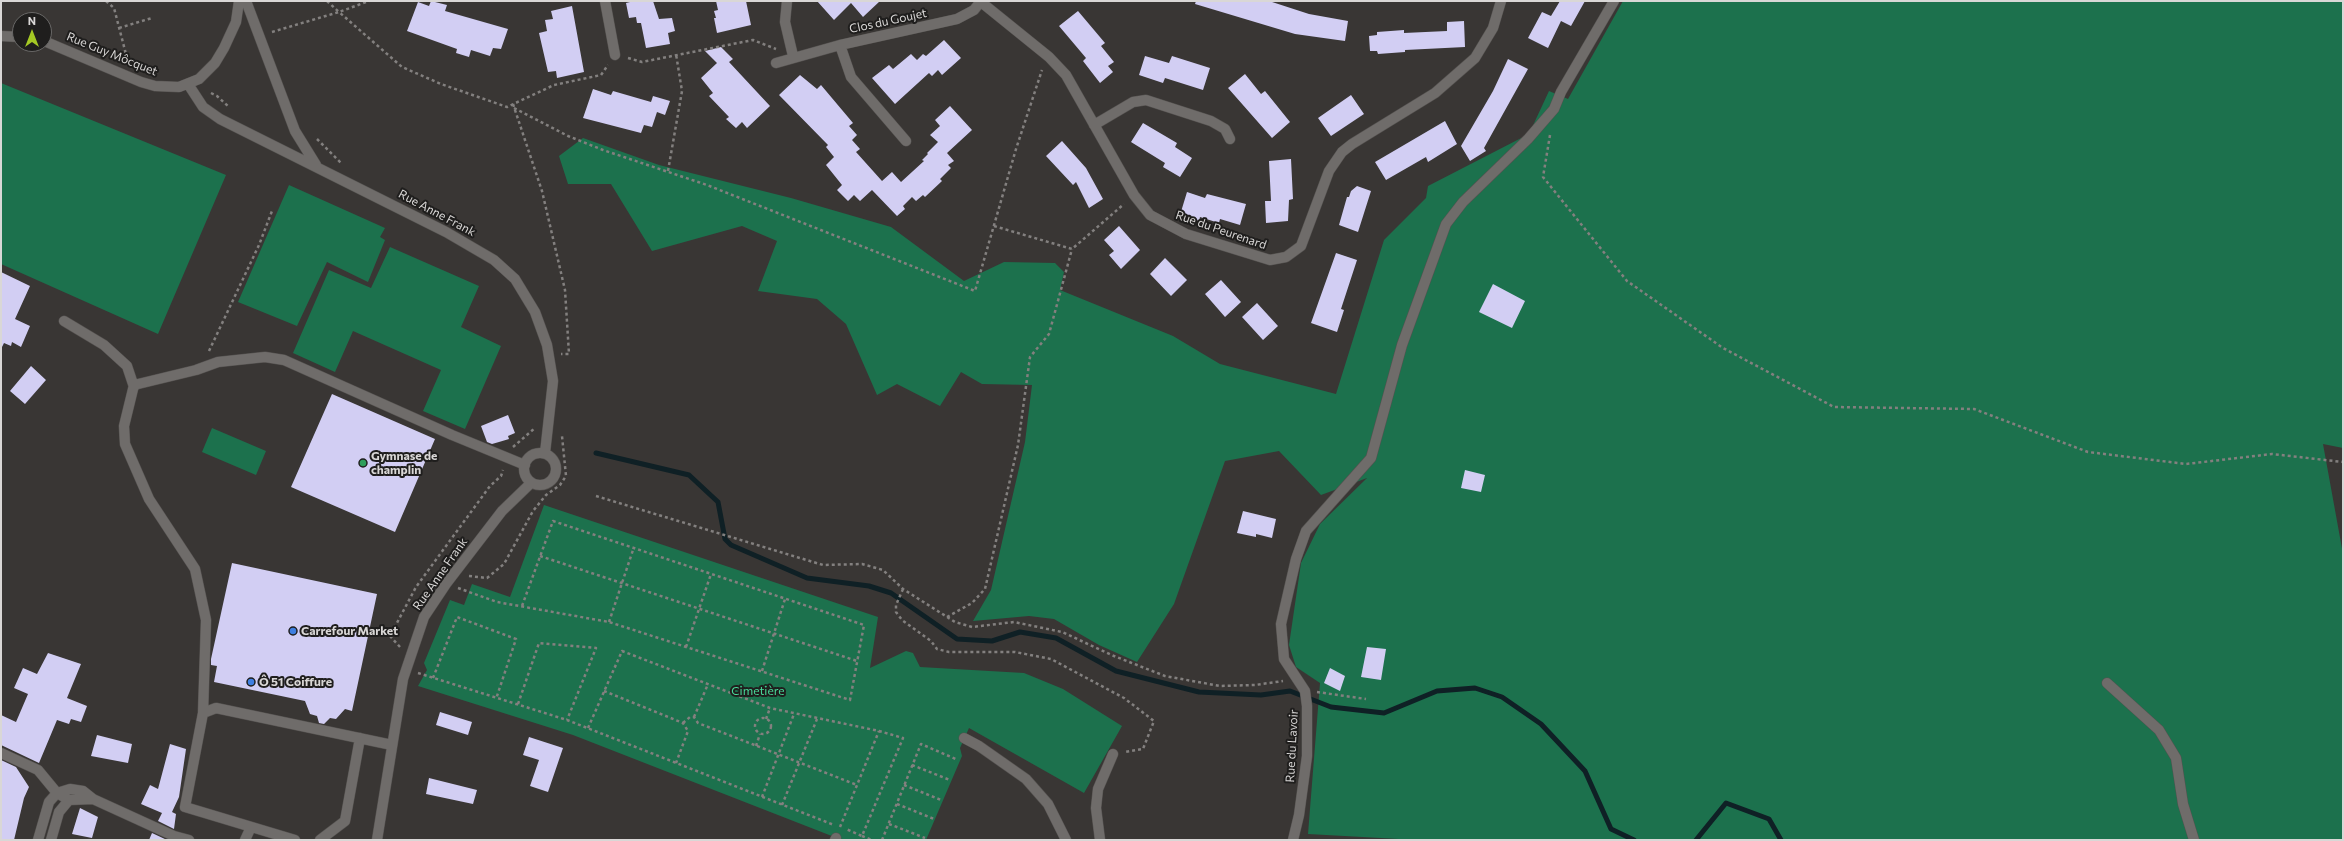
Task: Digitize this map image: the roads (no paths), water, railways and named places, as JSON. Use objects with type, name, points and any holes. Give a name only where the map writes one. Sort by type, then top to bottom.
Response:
[{"type":"street","name":"Rue Guy Môcquet","points":[[52,44],[132,78],[155,86],[168,88],[188,84],[206,74],[224,48],[236,22],[239,1]]},
{"type":"street","points":[[246,1],[295,131],[318,166]]},
{"type":"street","points":[[605,1],[615,55]]},
{"type":"street","points":[[787,1],[785,22],[793,56]]},
{"type":"street","name":"Clos du Goujet","points":[[776,63],[793,56],[957,19],[974,10],[981,1]]},
{"type":"street","name":"Rue du Peurenard","points":[[981,1],[1049,57],[1066,75],[1134,195],[1150,215],[1186,234],[1260,259],[1270,260],[1286,257],[1295,252],[1306,237],[1329,171],[1342,152],[1352,144],[1435,94],[1463,71],[1484,45],[1499,11],[1501,1]]},
{"type":"street","name":"Rue du Lavoir","points":[[1294,840],[1299,815],[1306,756],[1307,706],[1305,691],[1284,659],[1282,647],[1282,615],[1296,559],[1306,531],[1372,458],[1402,345],[1446,224],[1463,202],[1528,140],[1554,109],[1561,92],[1614,1]]},
{"type":"street","points":[[1,36],[12,37]]},
{"type":"street","name":"Clos du Goujet","points":[[840,45],[851,77],[906,141]]},
{"type":"street","name":"Rue Anne Frank","points":[[188,84],[203,107],[220,119],[318,166],[468,243],[494,260],[515,279],[535,312],[547,345],[553,381],[545,453]]},
{"type":"street","points":[[1094,124],[1133,102],[1146,100],[1210,121],[1225,129],[1230,139]]},
{"type":"street","points":[[64,321],[104,345],[127,366],[134,387],[124,426],[125,444],[148,498],[195,569],[206,620],[203,713],[185,807],[295,840]]},
{"type":"street","points":[[134,387],[196,370],[218,362],[265,357],[284,360],[507,459],[525,465]]},
{"type":"street","points":[[545,453],[556,464],[554,478],[546,484],[532,483],[525,475],[525,465],[530,456],[545,453]]},
{"type":"street","name":"Rue Anne Frank","points":[[377,840],[406,669],[424,617],[446,584],[502,511],[532,483]]},
{"type":"street","points":[[2107,683],[2159,730],[2176,758],[2183,804],[2194,840]]},
{"type":"street","points":[[203,713],[216,708],[392,745]]},
{"type":"street","points":[[320,840],[345,820],[360,738]]},
{"type":"street","points":[[964,738],[1026,779],[1048,804],[1066,840]]},
{"type":"street","points":[[1,753],[38,770],[57,793],[69,800],[93,799]]},
{"type":"street","points":[[1100,840],[1096,808],[1098,790],[1113,754]]},
{"type":"street","points":[[38,840],[49,802],[57,793],[70,789],[83,791],[93,799],[174,836],[189,840]]},
{"type":"street","points":[[51,840],[59,812],[69,800]]},
{"type":"street","points":[[245,840],[251,827]]},
{"type":"waterway","points":[[596,453],[689,475],[718,502],[725,539],[731,545],[807,578],[869,586],[891,593],[957,639],[992,641],[1020,632],[1056,638],[1116,671],[1199,692],[1261,695],[1290,691],[1331,707],[1384,713],[1437,691],[1475,688],[1502,697],[1541,724],[1585,771],[1611,829],[1634,840]]},
{"type":"waterway","points":[[1696,840],[1726,803],[1769,819],[1781,840]]},
{"type":"place","name":"Gymnase de champlin","points":[[363,463]]},
{"type":"place","name":"Carrefour Market","points":[[293,631]]},
{"type":"place","name":"Ô 51 Coiffure","points":[[251,682]]},
{"type":"park label","name":"Cimetière","points":[[758,691]]}]
